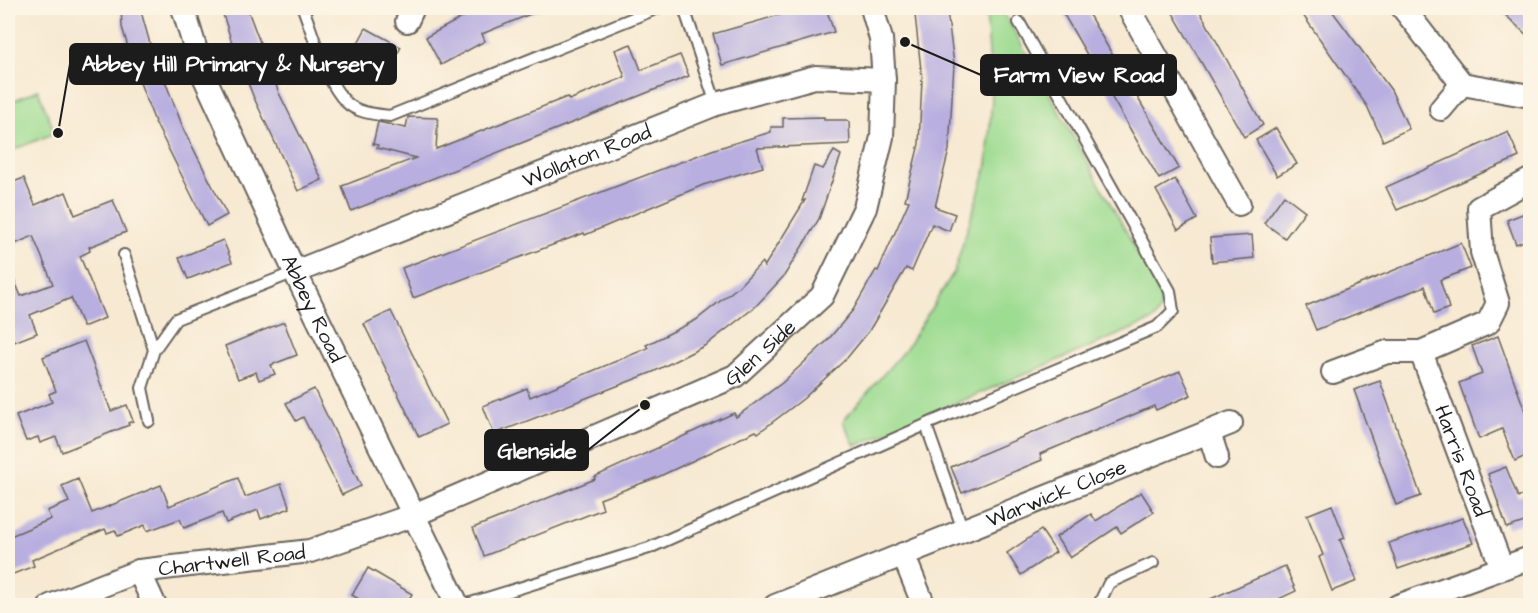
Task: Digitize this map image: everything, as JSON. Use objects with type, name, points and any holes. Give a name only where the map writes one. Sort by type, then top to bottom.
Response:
[{"type":"street","name":"Abbey Road","points":[[183,8],[204,74],[295,272],[459,606]]},
{"type":"street","name":"Glen Side","points":[[414,515],[735,376],[822,296],[865,208],[882,137],[884,80],[881,39],[872,8]]},
{"type":"street","points":[[1129,8],[1239,204]]},
{"type":"street","points":[[1403,8],[1462,84],[1530,96]]},
{"type":"street","name":"Wollaton Road","points":[[295,272],[716,104],[815,77],[884,80]]},
{"type":"street","points":[[1441,109],[1462,84]]},
{"type":"street","points":[[1333,372],[1387,352],[1420,352],[1488,323],[1498,303],[1482,252],[1479,208],[1530,180]]},
{"type":"street","name":"Harris Road","points":[[1420,352],[1502,568]]},
{"type":"street","name":"Warwick Close","points":[[775,606],[1231,423]]},
{"type":"street","points":[[1209,432],[1217,457]]},
{"type":"street","name":"Chartwell Road","points":[[50,606],[139,571],[310,551],[414,515]]},
{"type":"street","points":[[903,554],[924,606]]},
{"type":"street","points":[[1398,606],[1530,558]]},
{"type":"street","points":[[139,571],[155,606]]},
{"type":"lane","points":[[303,8],[334,85],[346,102],[364,112],[390,116],[658,8]]},
{"type":"lane","points":[[684,8],[716,104]]},
{"type":"lane","points":[[459,606],[649,548],[926,424],[1157,327],[1173,311],[1170,291],[1019,22]]},
{"type":"lane","points":[[124,255],[154,350]]},
{"type":"lane","points":[[149,422],[142,388],[154,350],[176,319],[295,272]]},
{"type":"lane","points":[[926,424],[963,530]]},
{"type":"lane","points":[[1098,606],[1109,584],[1153,563]]},
{"type":"green space","points":[[1001,8],[1159,290],[1160,310],[1153,320],[855,446],[843,421],[907,347],[954,272],[987,166],[992,98],[986,10]]},
{"type":"green space","points":[[38,90],[55,133],[8,152],[8,103]]},
{"type":"building","points":[[121,8],[140,8],[158,72],[161,71],[184,130],[227,215],[207,226],[155,122],[122,27]]},
{"type":"building","points":[[221,8],[247,8],[279,93],[322,180],[298,191],[254,98],[233,46]]},
{"type":"building","points":[[480,8],[545,8],[482,34],[485,41],[441,65],[426,37]]},
{"type":"building","points":[[804,8],[826,8],[834,32],[722,65],[713,34]]},
{"type":"building","points":[[1060,8],[1085,8],[1179,168],[1159,179]]},
{"type":"building","points":[[1183,8],[1198,8],[1263,125],[1244,137],[1173,13]]},
{"type":"building","points":[[1298,8],[1330,8],[1391,90],[1409,129],[1383,141],[1367,106]]},
{"type":"building","points":[[1498,8],[1530,8],[1530,38]]},
{"type":"building","points":[[947,11],[954,64],[949,150],[935,207],[955,214],[949,231],[932,224],[912,271],[906,268],[869,331],[847,358],[803,399],[758,433],[756,431],[658,477],[600,499],[603,509],[484,556],[473,528],[595,479],[594,477],[734,413],[736,417],[782,383],[827,341],[853,310],[876,270],[878,271],[909,201],[905,200],[919,144],[922,79],[915,15]]},
{"type":"building","points":[[366,28],[401,47],[388,71],[353,52]]},
{"type":"building","points":[[631,44],[641,70],[680,55],[689,76],[351,211],[342,186],[416,158],[377,148],[378,145],[373,144],[378,122],[406,128],[408,117],[438,118],[436,149],[567,97],[569,100],[625,77],[615,50]]},
{"type":"building","points":[[824,117],[824,120],[849,122],[850,144],[757,148],[763,167],[703,185],[585,235],[584,233],[413,298],[402,268],[712,150],[771,132],[771,127],[783,127],[783,118]]},
{"type":"building","points":[[1276,128],[1297,164],[1277,176],[1256,140]]},
{"type":"building","points":[[1508,132],[1519,157],[1397,210],[1386,187]]},
{"type":"building","points":[[834,151],[841,155],[819,219],[784,276],[755,307],[706,345],[653,372],[494,434],[483,406],[527,388],[530,397],[648,348],[646,345],[696,320],[738,287],[762,262],[764,267],[805,200],[802,201],[814,166],[823,169]]},
{"type":"building","points":[[24,178],[35,205],[66,192],[75,215],[113,200],[126,232],[89,247],[90,251],[80,256],[105,318],[83,327],[71,298],[30,315],[37,333],[14,342],[8,325],[8,265],[21,296],[53,284],[33,236],[8,247],[8,184]]},
{"type":"building","points":[[1175,179],[1197,219],[1178,230],[1156,190]]},
{"type":"building","points":[[1284,195],[1305,211],[1285,238],[1264,223]]},
{"type":"building","points":[[1530,211],[1530,239],[1516,244],[1507,220]]},
{"type":"building","points":[[1252,235],[1254,258],[1212,262],[1210,238]]},
{"type":"building","points":[[223,240],[232,262],[188,279],[179,258]]},
{"type":"building","points":[[1461,243],[1471,268],[1440,280],[1449,308],[1434,314],[1425,286],[1316,330],[1306,306]]},
{"type":"building","points":[[391,311],[447,424],[419,437],[364,324]]},
{"type":"building","points":[[284,322],[297,355],[271,365],[275,374],[259,380],[256,372],[238,379],[225,346]]},
{"type":"building","points":[[1498,336],[1530,425],[1530,454],[1515,461],[1502,429],[1479,439],[1459,383],[1482,374],[1472,346]]},
{"type":"building","points":[[84,341],[111,411],[127,405],[133,421],[128,423],[129,425],[62,452],[56,437],[40,443],[38,437],[26,441],[16,416],[52,402],[49,394],[56,391],[43,357]]},
{"type":"building","points":[[1180,371],[1191,395],[1156,410],[1154,406],[1040,454],[1042,460],[962,493],[951,467]]},
{"type":"building","points":[[1380,381],[1421,496],[1396,505],[1354,390]]},
{"type":"building","points":[[314,389],[361,486],[342,495],[303,417],[296,421],[286,403]]},
{"type":"building","points":[[1506,467],[1518,497],[1530,492],[1530,520],[1507,528],[1488,474]]},
{"type":"building","points":[[238,478],[245,497],[281,484],[290,508],[261,519],[258,510],[226,523],[222,513],[184,528],[180,519],[147,531],[145,525],[118,536],[115,530],[107,533],[105,529],[32,560],[34,566],[8,576],[8,537],[51,519],[47,511],[69,502],[62,486],[78,479],[92,513],[161,485],[169,506]]},
{"type":"building","points":[[1141,492],[1154,512],[1121,533],[1117,527],[1070,558],[1056,537],[1091,514],[1096,521]]},
{"type":"building","points":[[1332,505],[1345,538],[1340,540],[1357,581],[1332,591],[1319,557],[1323,555],[1307,515]]},
{"type":"building","points":[[1463,518],[1473,543],[1398,569],[1389,543]]},
{"type":"building","points":[[1041,530],[1056,552],[1021,575],[1007,553]]},
{"type":"building","points":[[1285,566],[1296,591],[1264,606],[1195,606]]},
{"type":"building","points":[[368,568],[412,594],[405,606],[370,606],[352,595]]},
{"type":"place","name":"Farm View Road","points":[[905,42]]},
{"type":"place","name":"Abbey Hill Primary & Nursery","points":[[58,133]]},
{"type":"place","name":"Glenside","points":[[645,405]]}]
